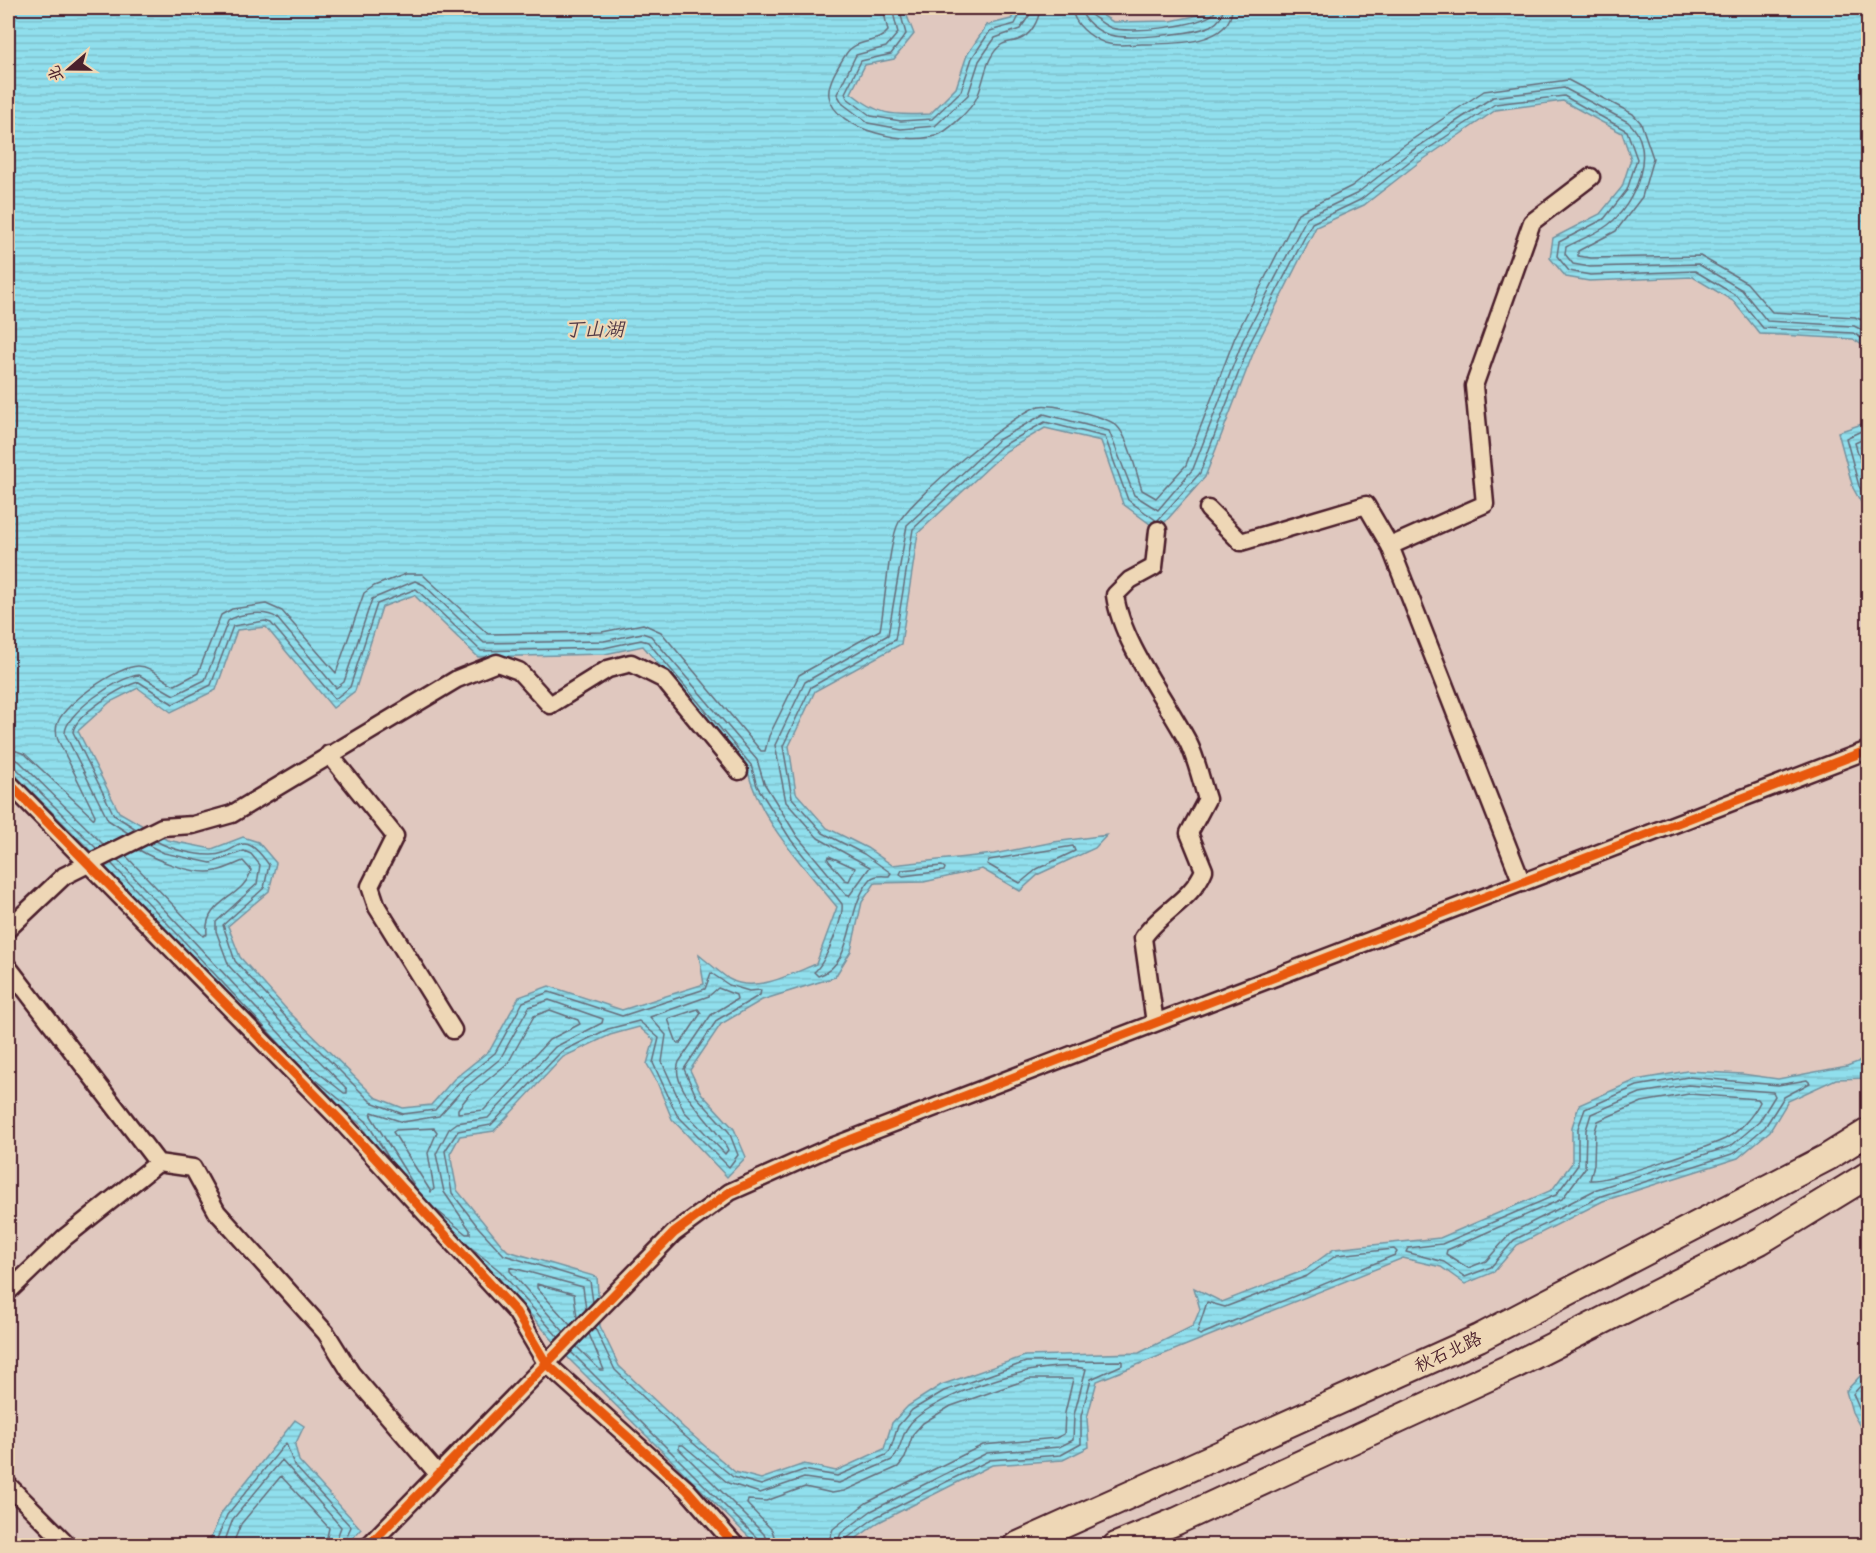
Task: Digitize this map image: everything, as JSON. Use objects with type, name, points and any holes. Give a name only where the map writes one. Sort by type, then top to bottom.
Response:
[{"type":"main road","name":"秋石北路","points":[[1016,1545],[1479,1338],[1828,1157],[1869,1132]]},
{"type":"main road","points":[[1116,1545],[1177,1521],[1513,1366],[1760,1242],[1869,1175]]},
{"type":"street","points":[[1390,546],[1485,504],[1474,386],[1532,222],[1592,177]]},
{"type":"street","points":[[1208,509],[1240,542],[1366,505],[1390,546],[1522,883]]},
{"type":"street","points":[[1155,1023],[1143,938],[1152,926],[1197,887],[1204,870],[1189,833],[1207,799],[1190,745],[1144,665],[1117,609],[1115,595],[1130,580],[1154,567],[1158,530]]},
{"type":"street","points":[[8,929],[64,876],[162,827],[193,825],[232,814],[457,679],[497,663],[519,671],[550,705],[608,669],[631,663],[663,679],[739,771]]},
{"type":"street","points":[[368,1545],[674,1233],[730,1192],[826,1149],[1869,750]]},
{"type":"street","points":[[329,754],[395,836],[370,886],[377,907],[453,1030]]},
{"type":"street","points":[[8,782],[341,1121],[516,1312],[546,1364],[687,1490],[736,1545]]},
{"type":"street","points":[[8,967],[158,1163],[193,1168],[217,1212],[326,1333],[351,1373],[438,1474]]},
{"type":"street","points":[[8,1292],[64,1238],[158,1163]]},
{"type":"street","points":[[8,1485],[69,1545]]},
{"type":"water","name":"丁山湖","points":[[8,8],[904,8],[914,34],[894,59],[865,65],[851,93],[871,107],[888,113],[906,115],[930,114],[956,88],[967,55],[987,25],[1011,19],[1018,8],[1091,8],[1113,22],[1171,21],[1204,14],[1213,8],[1868,8],[1868,349],[1853,339],[1760,334],[1733,301],[1693,277],[1589,281],[1566,277],[1550,258],[1553,238],[1600,214],[1622,187],[1631,159],[1622,133],[1563,101],[1496,110],[1418,163],[1364,205],[1316,227],[1256,346],[1205,477],[1158,530],[1123,504],[1101,441],[1045,428],[1006,451],[918,533],[901,644],[815,691],[789,746],[796,793],[827,828],[867,848],[892,865],[994,854],[1054,842],[1107,835],[1095,848],[1039,874],[1020,891],[982,869],[924,882],[875,883],[862,902],[851,951],[835,977],[762,1000],[721,1024],[690,1070],[701,1093],[734,1129],[746,1157],[727,1177],[672,1119],[647,1064],[654,1040],[639,1027],[610,1035],[563,1057],[494,1131],[460,1136],[450,1154],[457,1190],[501,1244],[508,1251],[597,1277],[600,1326],[619,1366],[684,1428],[735,1472],[761,1479],[804,1464],[836,1471],[884,1449],[892,1423],[908,1406],[941,1385],[1025,1356],[1139,1353],[1193,1326],[1200,1309],[1194,1288],[1222,1302],[1305,1270],[1334,1249],[1440,1238],[1552,1190],[1572,1163],[1572,1127],[1579,1105],[1636,1080],[1687,1071],[1742,1074],[1778,1079],[1847,1066],[1868,1058],[1868,1078],[1836,1079],[1788,1101],[1770,1131],[1738,1158],[1603,1201],[1517,1245],[1494,1272],[1465,1284],[1441,1267],[1403,1258],[1097,1381],[1087,1418],[1089,1447],[1063,1460],[992,1465],[879,1522],[847,1545],[757,1545],[570,1360],[496,1275],[413,1209],[361,1125],[301,1076],[85,845],[8,768]],"holes":[[[414,595],[478,657],[605,654],[643,646],[747,768],[761,806],[772,824],[797,859],[837,907],[816,964],[773,981],[739,983],[729,979],[699,955],[704,984],[622,1010],[549,986],[519,997],[490,1050],[454,1079],[431,1105],[403,1108],[375,1097],[289,1012],[240,957],[228,926],[269,891],[276,863],[258,842],[243,837],[212,849],[167,840],[119,812],[78,731],[110,702],[138,688],[171,712],[216,690],[237,630],[266,627],[333,708],[355,691],[382,607]]]},
{"type":"water","points":[[1868,422],[1868,515],[1853,488],[1838,432]]},
{"type":"water","points":[[1868,1374],[1868,1441],[1852,1412],[1846,1391],[1861,1375]]},
{"type":"water","points":[[295,1420],[304,1426],[295,1445],[299,1461],[361,1529],[346,1545],[208,1545],[222,1512]]},
{"type":"cycle path","points":[[368,1546],[674,1233],[730,1192],[826,1149],[1868,750]]},
{"type":"cycle path","points":[[8,782],[341,1121],[516,1312],[546,1363],[687,1490],[736,1546]]}]
